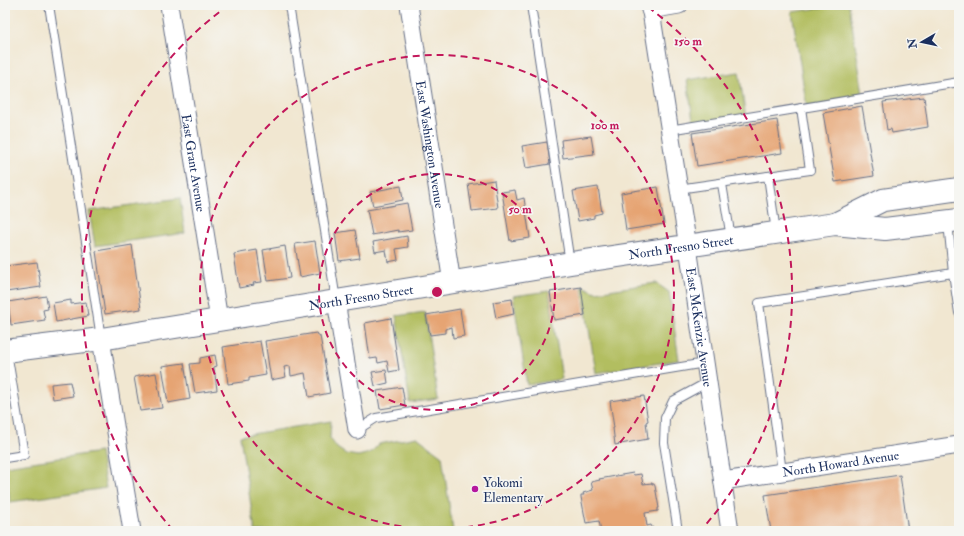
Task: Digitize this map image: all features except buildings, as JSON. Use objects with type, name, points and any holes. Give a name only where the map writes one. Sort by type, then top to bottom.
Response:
[{"type":"main road","name":"North Fresno Street","points":[[835,224],[883,200],[959,188]]},
{"type":"main road","name":"North Fresno Street","points":[[6,351],[101,339],[570,263],[688,247],[835,224],[885,229],[954,221]]},
{"type":"street","name":"East Grant Avenue","points":[[169,5],[219,320]]},
{"type":"street","name":"East Washington Avenue","points":[[408,5],[452,283]]},
{"type":"street","points":[[650,7],[679,5]]},
{"type":"street","name":"East McKenzie Avenue","points":[[650,7],[688,247],[730,531]]},
{"type":"street","points":[[336,301],[357,430]]},
{"type":"street","points":[[101,339],[132,531]]},
{"type":"street","name":"North Howard Avenue","points":[[723,481],[959,445]]},
{"type":"lane","points":[[49,5],[101,339]]},
{"type":"lane","points":[[288,5],[336,301]]},
{"type":"lane","points":[[531,5],[570,263]]},
{"type":"lane","points":[[670,130],[959,82]]},
{"type":"lane","points":[[678,189],[712,183],[722,184],[810,170],[801,108]]},
{"type":"lane","points":[[768,176],[776,233]]},
{"type":"lane","points":[[722,184],[732,240]]},
{"type":"lane","points":[[954,221],[953,273],[957,285],[959,313]]},
{"type":"lane","points":[[782,472],[758,303],[953,273]]},
{"type":"lane","points":[[5,458],[24,455],[6,351]]},
{"type":"lane","points":[[357,430],[376,418],[705,363]]},
{"type":"lane","points":[[678,531],[664,443],[665,418],[673,401],[708,382]]},
{"type":"green space","points":[[839,5],[849,5],[864,100],[807,109],[792,12]]},
{"type":"green space","points":[[739,72],[746,118],[694,126],[687,80]]},
{"type":"green space","points":[[180,198],[185,233],[95,246],[89,211]]},
{"type":"green space","points":[[656,283],[669,292],[679,360],[596,373],[582,286],[596,292]]},
{"type":"green space","points":[[549,291],[562,379],[527,385],[513,296]]},
{"type":"green space","points":[[425,312],[438,399],[410,403],[396,316]]},
{"type":"green space","points":[[331,421],[330,438],[337,448],[346,454],[358,456],[370,453],[379,444],[417,437],[442,456],[453,531],[255,531],[240,436]]},
{"type":"green space","points":[[100,452],[106,488],[10,502],[5,466]]},
{"type":"place","name":"Yokomi Elementary","points":[[475,489]]}]
